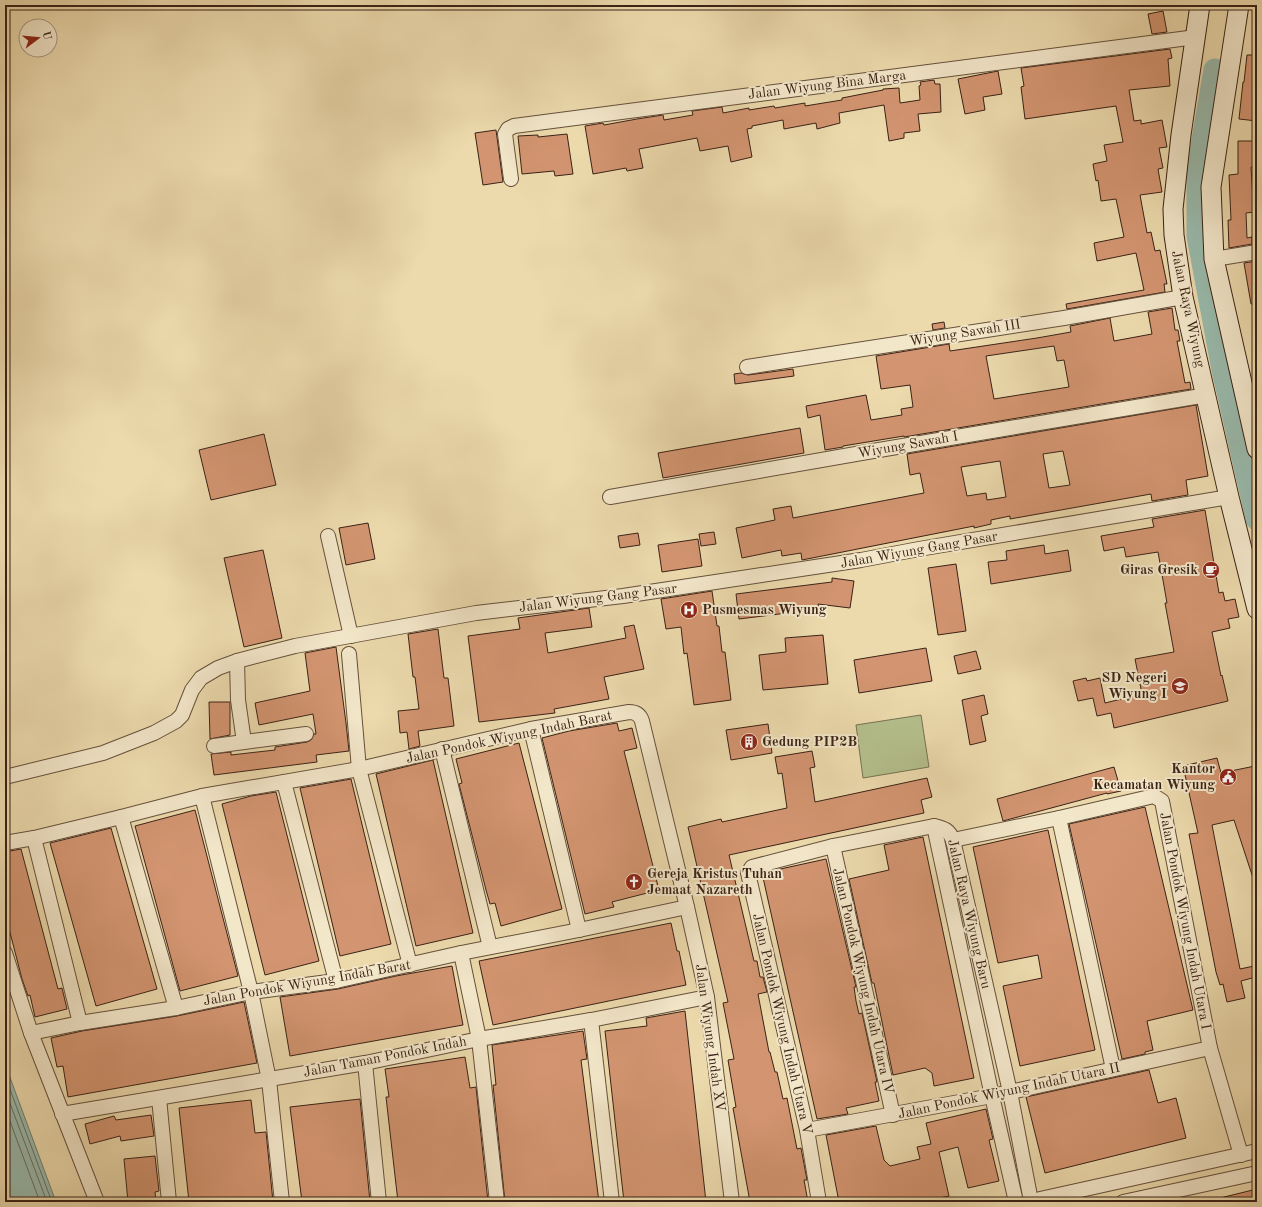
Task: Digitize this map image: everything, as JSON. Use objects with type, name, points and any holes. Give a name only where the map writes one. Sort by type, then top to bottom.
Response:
[{"type":"main road","name":"Jalan Raya Wiyung","points":[[1200,5],[1181,135],[1173,209],[1174,235],[1183,297],[1207,395],[1229,497],[1257,609]]},
{"type":"main road","points":[[1239,5],[1211,187],[1214,259],[1256,443]]},
{"type":"street","name":"Jalan Wiyung Bina Marga","points":[[511,179],[505,134],[508,129],[514,126],[1196,37]]},
{"type":"street","points":[[1214,259],[1257,252]]},
{"type":"street","name":"Wiyung Sawah III","points":[[747,366],[1064,318],[1183,297]]},
{"type":"street","name":"Wiyung Sawah I","points":[[610,498],[866,452],[1207,395]]},
{"type":"street","name":"Jalan Wiyung Gang Pasar","points":[[5,777],[103,753],[154,733],[176,722],[182,715],[192,690],[201,678],[218,668],[237,661],[295,646],[476,613],[623,596],[861,560],[1229,497]]},
{"type":"street","points":[[328,536],[351,636]]},
{"type":"street","points":[[349,654],[359,769],[410,965]]},
{"type":"street","points":[[237,661],[238,700],[244,742]]},
{"type":"street","name":"Jalan Pondok Wiyung Indah Barat","points":[[5,843],[34,838],[202,796],[359,769],[530,729],[629,712],[637,714]]},
{"type":"street","name":"Jalan Wiyung Indah XV","points":[[637,714],[642,721],[707,997],[732,1202]]},
{"type":"street","points":[[530,729],[579,930]]},
{"type":"street","points":[[214,746],[306,734]]},
{"type":"street","points":[[442,749],[490,947]]},
{"type":"street","points":[[284,782],[336,981]]},
{"type":"street","points":[[202,796],[251,992],[269,1080],[282,1202]]},
{"type":"street","name":"Jalan Pondok Wiyung Indah Utara I","points":[[953,840],[1154,796],[1162,800],[1210,1048],[1241,1155]]},
{"type":"street","points":[[121,817],[176,1008]]},
{"type":"street","points":[[1059,818],[1113,1069]]},
{"type":"street","name":"Jalan Raya Wiyung Baru","points":[[1016,1202],[934,826],[948,830],[953,840],[1010,1092],[1030,1202]]},
{"type":"street","name":"Jalan Pondok Wiyung Indah Utara V","points":[[819,1202],[807,1130],[748,873],[752,867],[833,846],[934,826]]},
{"type":"street","points":[[34,838],[80,1023]]},
{"type":"street","name":"Jalan Pondok Wiyung Indah Utara IV","points":[[833,846],[893,1115]]},
{"type":"street","name":"Jalan Pondok Wiyung Indah Barat","points":[[31,1033],[80,1023],[176,1008],[251,992],[336,981],[461,953],[687,907]]},
{"type":"street","points":[[5,953],[31,1033],[97,1202]]},
{"type":"street","points":[[461,953],[478,1039],[496,1202]]},
{"type":"street","name":"Jalan Taman Pondok Indah","points":[[62,1114],[365,1063],[478,1039],[591,1020],[707,997]]},
{"type":"street","points":[[591,1020],[612,1202]]},
{"type":"street","name":"Jalan Pondok Wiyung Indah Utara II","points":[[807,1130],[992,1096],[1210,1048]]},
{"type":"street","points":[[365,1063],[379,1202]]},
{"type":"street","points":[[159,1098],[169,1202]]},
{"type":"street","points":[[1030,1202],[1257,1151]]},
{"type":"street","points":[[1123,1202],[1257,1173]]},
{"type":"green space","points":[[921,715],[929,767],[863,778],[856,725]]},
{"type":"water","points":[[5,1064],[56,1202],[5,1202]]},
{"type":"building","points":[[1163,11],[1167,32],[1152,34],[1148,14]]},
{"type":"building","points":[[1170,49],[1172,58],[1168,59],[1170,86],[1129,90],[1134,121],[1141,120],[1141,124],[1162,120],[1167,147],[1159,148],[1163,168],[1158,169],[1162,192],[1140,195],[1147,233],[1151,232],[1155,251],[1160,250],[1167,284],[1164,284],[1165,292],[1067,309],[1066,304],[1144,290],[1136,253],[1097,261],[1094,243],[1124,237],[1116,199],[1101,201],[1098,180],[1096,181],[1093,164],[1107,161],[1104,145],[1123,142],[1116,106],[1025,119],[1021,87],[1024,86],[1021,68]]},
{"type":"building","points":[[1247,55],[1257,55],[1257,121],[1239,119]]},
{"type":"building","points":[[998,71],[1002,94],[983,97],[985,110],[965,114],[958,79]]},
{"type":"building","points":[[934,80],[935,84],[940,84],[941,112],[918,114],[920,131],[904,133],[904,138],[889,141],[884,105],[839,113],[840,123],[817,129],[816,123],[784,129],[783,120],[752,126],[752,128],[747,129],[752,157],[731,162],[728,146],[700,151],[697,138],[639,149],[643,168],[627,171],[626,168],[593,174],[585,126],[603,123],[604,125],[663,115],[664,120],[693,115],[692,111],[722,107],[723,113],[749,108],[749,110],[774,106],[775,108],[805,103],[805,106],[842,100],[842,98],[883,89],[899,88],[900,103],[920,100],[920,82]]},
{"type":"building","points":[[496,130],[503,182],[483,185],[475,133]]},
{"type":"building","points":[[567,134],[573,174],[555,176],[554,171],[522,174],[518,136],[538,135],[538,137]]},
{"type":"building","points":[[1238,141],[1257,141],[1257,167],[1251,167],[1254,212],[1246,213],[1247,238],[1252,237],[1252,244],[1229,248],[1228,220],[1231,220],[1229,175],[1238,174]]},
{"type":"building","points":[[1257,261],[1257,304],[1251,304],[1244,263]]},
{"type":"building","points":[[1172,308],[1175,330],[1178,330],[1180,341],[1177,341],[1185,383],[1190,382],[1191,389],[825,450],[820,415],[808,418],[806,406],[866,395],[871,420],[902,415],[901,409],[913,407],[910,385],[881,389],[876,356],[949,344],[950,351],[1037,338],[1071,332],[1070,326],[1110,318],[1114,341],[1152,334],[1148,312]],"holes":[[[1054,346],[1057,361],[1064,360],[1069,387],[994,399],[986,356]]]},
{"type":"building","points":[[944,322],[945,328],[933,330],[932,324]]},
{"type":"building","points":[[793,369],[794,376],[735,384],[734,374],[741,373],[748,375]]},
{"type":"building","points":[[1196,405],[1208,476],[1186,480],[1188,495],[1152,501],[1151,494],[1010,519],[1010,516],[991,520],[991,524],[974,528],[974,526],[802,560],[801,553],[782,556],[781,550],[742,558],[736,528],[775,520],[773,509],[791,506],[793,518],[924,493],[920,473],[910,475],[907,454]],"holes":[[[1063,451],[1070,485],[1049,488],[1043,454]],[[1000,461],[1006,497],[987,500],[986,493],[967,496],[961,467]]]},
{"type":"building","points":[[800,428],[804,453],[663,478],[658,453]]},
{"type":"building","points":[[264,434],[276,485],[211,500],[199,450]]},
{"type":"building","points":[[1205,510],[1219,593],[1223,592],[1225,601],[1235,599],[1239,617],[1228,619],[1230,628],[1212,632],[1228,701],[1114,728],[1111,713],[1097,716],[1093,698],[1078,701],[1073,681],[1086,678],[1087,681],[1100,678],[1105,703],[1142,694],[1135,659],[1174,652],[1158,552],[1126,557],[1124,547],[1104,551],[1101,536],[1154,527],[1152,519]]},
{"type":"building","points":[[368,523],[375,559],[346,565],[339,528]]},
{"type":"building","points":[[714,532],[716,544],[701,546],[699,534]]},
{"type":"building","points":[[638,533],[640,545],[620,548],[618,536]]},
{"type":"building","points":[[698,539],[702,566],[662,572],[658,545]]},
{"type":"building","points":[[1044,545],[1045,554],[1068,550],[1071,571],[991,584],[988,562],[1007,560],[1006,551]]},
{"type":"building","points":[[263,550],[282,638],[244,647],[224,558]]},
{"type":"building","points":[[956,564],[966,631],[938,635],[928,568]]},
{"type":"building","points":[[832,578],[854,581],[850,608],[818,604],[819,609],[739,619],[736,594],[832,582]]},
{"type":"building","points":[[712,591],[717,626],[719,626],[722,652],[725,652],[731,700],[694,705],[687,653],[684,654],[681,627],[666,629],[661,599]]},
{"type":"building","points":[[589,608],[592,627],[545,633],[548,653],[626,638],[624,627],[634,625],[644,669],[604,677],[609,699],[554,709],[555,713],[479,722],[468,636],[520,629],[518,618]]},
{"type":"building","points":[[438,629],[444,678],[448,678],[454,726],[418,731],[420,746],[409,749],[407,732],[400,733],[398,711],[419,709],[415,677],[413,677],[408,634]]},
{"type":"building","points":[[823,635],[828,684],[763,690],[759,655],[786,652],[785,638]]},
{"type":"building","points":[[336,647],[349,751],[316,755],[317,762],[214,775],[211,754],[231,752],[231,755],[275,750],[275,747],[311,740],[314,734],[316,734],[313,714],[259,725],[255,703],[310,691],[305,653]]},
{"type":"building","points":[[926,648],[932,681],[859,693],[854,660]]},
{"type":"building","points":[[976,651],[981,669],[958,674],[954,656]]},
{"type":"building","points":[[984,695],[988,714],[981,716],[986,741],[970,745],[962,700]]},
{"type":"building","points":[[209,702],[230,702],[230,735],[210,739]]},
{"type":"building","points":[[617,723],[619,731],[632,728],[637,748],[624,751],[659,890],[612,902],[614,907],[585,914],[542,738],[569,731]]},
{"type":"building","name":"Gedung PIP2B","points":[[768,724],[772,753],[731,760],[726,730]]},
{"type":"building","points":[[519,743],[562,909],[501,926],[495,903],[490,904],[486,890],[459,784],[462,783],[456,759]]},
{"type":"building","points":[[812,751],[815,767],[810,768],[815,802],[927,778],[932,797],[921,800],[924,813],[729,855],[754,961],[757,961],[760,977],[763,977],[767,992],[758,994],[769,1052],[775,1072],[777,1072],[783,1099],[787,1098],[797,1149],[801,1148],[807,1180],[804,1180],[808,1202],[750,1202],[733,1108],[736,1107],[728,1060],[734,1059],[723,1003],[728,1002],[688,827],[721,819],[722,822],[787,808],[782,773],[778,774],[775,757]]},
{"type":"building","points":[[1217,758],[1221,773],[1255,766],[1257,775],[1257,884],[1255,884],[1234,820],[1212,825],[1240,969],[1254,966],[1256,977],[1241,981],[1245,998],[1227,1002],[1223,984],[1220,985],[1216,972],[1189,834],[1198,833],[1183,766]]},
{"type":"building","points":[[433,760],[473,933],[416,946],[376,774]]},
{"type":"building","points":[[1114,767],[1121,791],[1107,793],[1003,821],[997,799]]},
{"type":"building","points":[[351,779],[391,944],[340,956],[300,788]]},
{"type":"building","points":[[276,792],[319,961],[265,975],[222,804],[251,796]]},
{"type":"building","points":[[1145,807],[1193,1010],[1147,1021],[1153,1050],[1145,1052],[1145,1054],[1122,1059],[1069,824]]},
{"type":"building","points":[[195,810],[238,976],[180,991],[135,826]]},
{"type":"building","points":[[111,828],[157,989],[96,1006],[50,843]]},
{"type":"building","points":[[1048,830],[1095,1050],[1020,1066],[1003,986],[1042,978],[1038,955],[998,963],[973,847]]},
{"type":"building","points":[[923,837],[974,1078],[934,1086],[932,1073],[925,1068],[893,1075],[874,983],[872,983],[849,879],[889,870],[884,845]]},
{"type":"building","points":[[21,849],[58,989],[62,988],[67,1009],[35,1017],[30,995],[28,996],[22,979],[5,913],[5,852]]},
{"type":"building","points":[[826,859],[856,987],[854,987],[859,1014],[862,1013],[877,1082],[875,1082],[879,1101],[846,1108],[848,1114],[817,1119],[762,873]]},
{"type":"building","points":[[671,923],[686,985],[493,1025],[479,961]]},
{"type":"building","points":[[452,966],[463,1025],[290,1056],[280,997],[338,989],[396,976]]},
{"type":"building","points":[[244,1002],[257,1063],[68,1097],[63,1066],[57,1067],[51,1038],[82,1031],[177,1016]]},
{"type":"building","points":[[685,1011],[706,1202],[624,1202],[605,1031],[647,1026],[646,1018]]},
{"type":"building","points":[[583,1031],[587,1059],[581,1060],[599,1202],[505,1202],[493,1085],[496,1085],[492,1045]]},
{"type":"building","points":[[465,1057],[470,1088],[476,1087],[488,1202],[398,1202],[386,1097],[389,1097],[385,1069]]},
{"type":"building","points":[[1149,1070],[1158,1103],[1176,1098],[1186,1138],[1045,1173],[1026,1097]]},
{"type":"building","points":[[360,1099],[370,1202],[302,1202],[290,1107]]},
{"type":"building","points":[[251,1100],[255,1133],[266,1132],[273,1202],[189,1202],[179,1108]]},
{"type":"building","points":[[986,1109],[993,1139],[989,1140],[999,1181],[968,1188],[958,1147],[939,1152],[949,1196],[920,1202],[839,1202],[826,1135],[876,1126],[884,1160],[890,1166],[920,1159],[917,1147],[931,1144],[926,1123]]},
{"type":"building","points":[[151,1115],[154,1136],[121,1141],[120,1136],[90,1144],[85,1124],[114,1116],[116,1120]]},
{"type":"building","points":[[155,1156],[159,1191],[155,1192],[156,1202],[128,1202],[124,1159]]},
{"type":"building","points":[[1257,1189],[1257,1202],[1221,1202],[1220,1198]]},
{"type":"waterway","points":[[1215,70],[1198,169],[1198,236],[1223,370],[1257,519]]},
{"type":"place","name":"Giras Gresik","points":[[1211,570]]},
{"type":"place","name":"Pusmesmas Wiyung","points":[[689,610]]},
{"type":"place","name":"SD Negeri Wiyung I","points":[[1180,686]]},
{"type":"place","name":"Gedung PIP2B","points":[[749,742]]},
{"type":"place","name":"Kantor Kecamatan Wiyung","points":[[1228,777]]},
{"type":"place","name":"Gereja Kristus Tuhan Jemaat Nazareth","points":[[634,882]]}]
